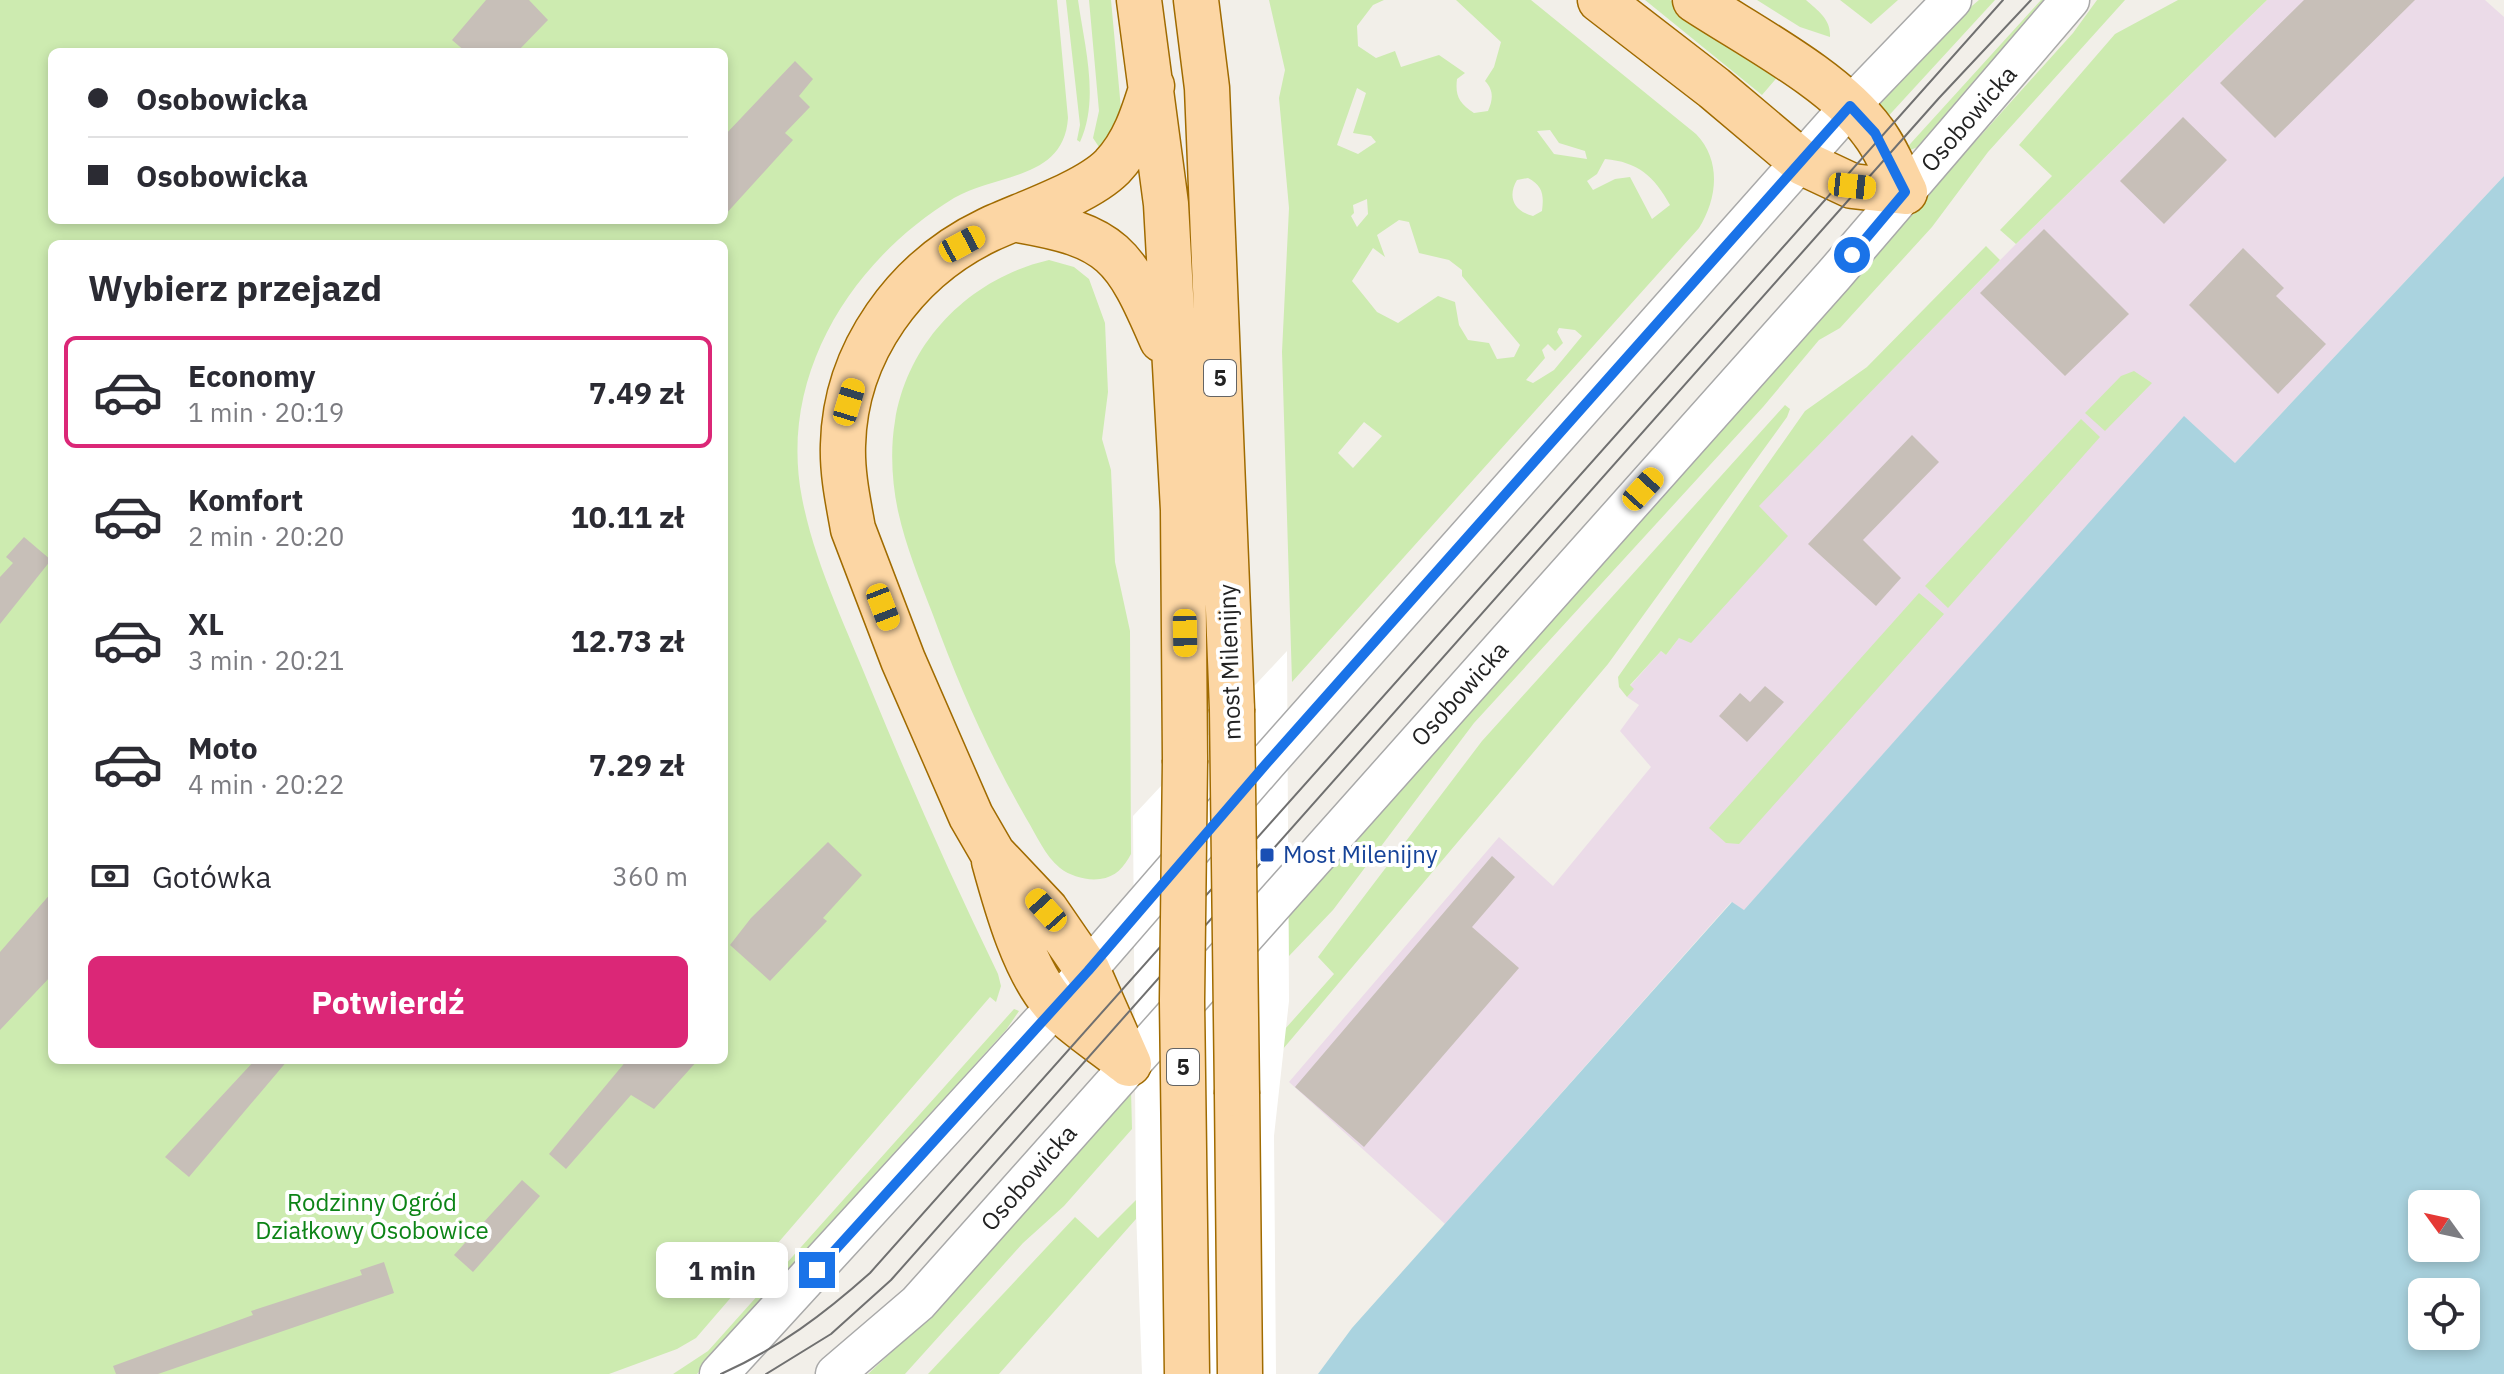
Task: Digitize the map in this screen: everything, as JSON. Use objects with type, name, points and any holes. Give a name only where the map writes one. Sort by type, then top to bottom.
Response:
[{"type":"main road","name":"5","points":[[1139,0],[1166,204],[1173,364]]},
{"type":"main road","name":"5","points":[[1196,0],[1203,47]]},
{"type":"main road","points":[[1203,47],[1220,0]]},
{"type":"main road","points":[[1600,0],[1714,88],[1803,163],[1852,186],[1905,192]]},
{"type":"main road","points":[[1695,0],[1811,76],[1850,106],[1875,133],[1905,192]]},
{"type":"main road","name":"most Milenijny","points":[[1203,47],[1232,709],[1240,1374]]},
{"type":"main road","points":[[1129,1064],[1056,1006],[1038,979],[1016,930],[993,854],[951,777],[853,529],[845,487],[843,443],[849,402],[861,364],[876,331],[901,296],[941,258],[990,229],[1018,220],[1112,166],[1138,128],[1152,86]]},
{"type":"main road","points":[[1018,220],[1080,232],[1115,254],[1137,283],[1173,364]]},
{"type":"main road","name":"most Milenijny","points":[[1173,364],[1183,510],[1185,760],[1182,1001],[1187,1374]]},
{"type":"main road","points":[[993,854],[1046,910],[1088,971],[1129,1064]]},
{"type":"street","points":[[719,1374],[1088,971],[1266,764],[1803,163],[1850,106],[1952,0]]},
{"type":"street","name":"Osobowicka","points":[[835,1374],[918,1303],[1905,192],[2070,0]]},
{"type":"shaded area","points":[[2267,0],[2485,0],[2504,17],[2504,176],[2235,463],[2184,417],[1744,910],[1731,902],[1445,1224],[1289,1082],[1499,837],[1553,886],[1651,767],[1620,731],[1639,705],[1627,697],[1633,689],[1630,686],[1661,651],[1666,655],[1679,638],[1787,536],[1758,506],[2016,244]]},
{"type":"green space","name":"Rodzinny Ogród Działkowy Osobowice","points":[[0,0],[1057,0],[1068,118],[1064,138],[1055,153],[1042,164],[954,198],[917,224],[884,254],[855,288],[831,325],[813,365],[801,408],[797,452],[802,498],[823,572],[917,798],[998,974],[1001,986],[996,1002],[990,997],[696,1338],[677,1349],[609,1374],[0,1374]]},
{"type":"green space","points":[[1066,0],[1078,0],[1089,71],[1089,108],[1080,142],[1077,140],[1080,125]]},
{"type":"green space","points":[[1089,0],[1111,0],[1121,109],[1103,153],[1093,138],[1099,111]]},
{"type":"green space","points":[[1269,0],[1384,0],[1373,5],[1357,26],[1358,46],[1376,58],[1395,51],[1401,67],[1439,55],[1465,73],[1457,79],[1458,95],[1462,102],[1474,113],[1488,111],[1492,95],[1485,81],[1494,67],[1501,42],[1456,0],[1531,0],[1696,134],[1710,156],[1714,180],[1710,205],[1699,228],[1292,682],[1282,352],[1289,208],[1279,98],[1285,70]],"holes":[[[1357,88],[1366,93],[1353,133],[1371,136],[1376,142],[1358,154],[1337,145]],[[1550,130],[1559,143],[1585,151],[1587,159],[1554,154],[1537,131]],[[1605,159],[1627,163],[1651,178],[1670,205],[1652,219],[1630,177],[1615,179],[1593,190],[1587,181],[1597,174]],[[1528,178],[1537,184],[1542,196],[1542,211],[1533,216],[1521,211],[1514,202],[1517,180]],[[1367,199],[1368,214],[1357,227],[1351,216],[1354,213],[1353,205]],[[1399,220],[1409,222],[1419,253],[1449,260],[1462,270],[1462,276],[1520,345],[1514,357],[1497,359],[1489,343],[1468,340],[1459,325],[1455,302],[1438,296],[1398,323],[1377,312],[1352,281],[1373,248],[1385,257],[1377,235]],[[1559,328],[1575,330],[1582,336],[1554,370],[1533,383],[1526,380],[1545,358],[1542,350],[1548,344],[1555,351],[1563,343],[1557,332]],[[1364,422],[1382,436],[1353,468],[1338,453]]]},
{"type":"green space","points":[[1645,0],[1670,0],[1780,74],[1762,95]]},
{"type":"green space","points":[[1757,0],[1806,0],[1826,20],[1830,37],[1800,27]]},
{"type":"green space","points":[[1840,0],[1898,0],[1871,24]]},
{"type":"green space","points":[[1979,0],[1995,0],[1882,123],[1873,109],[1948,26]]},
{"type":"green space","points":[[2041,0],[2052,0],[1920,146],[1901,154]]},
{"type":"green space","points":[[2097,0],[2125,0],[1988,152],[1932,227],[1840,328],[1819,340],[1763,407],[1474,723],[1333,910],[1289,956],[1288,906],[2073,33]]},
{"type":"green space","points":[[2178,0],[2267,0],[2016,244],[2000,230],[2052,176],[2019,145],[2115,34]]},
{"type":"green space","points":[[1986,246],[2000,260],[1759,506],[1788,536],[1691,643],[1679,638],[1666,655],[1661,651],[1630,685],[1634,689],[1627,697],[1619,687],[1618,677],[1805,411],[1867,367]]},
{"type":"green space","points":[[1049,260],[1074,267],[1089,279],[1105,323],[1108,392],[1102,439],[1111,470],[1115,562],[1130,631],[1131,854],[1115,874],[1095,879],[1074,876],[1055,863],[1041,844],[999,768],[964,693],[918,577],[901,524],[893,478],[893,432],[902,392],[929,339],[969,297],[994,281]]},
{"type":"green space","points":[[2134,371],[2152,383],[2105,431],[2085,413],[2121,376]]},
{"type":"green space","points":[[1785,405],[1790,409],[1787,417],[1608,664],[1283,1049],[1285,1029],[1334,974],[1318,957],[1482,741]]},
{"type":"green space","points":[[2081,419],[2100,437],[1948,608],[1925,586]]},
{"type":"green space","points":[[1919,593],[1944,614],[1739,844],[1726,843],[1709,828]]},
{"type":"green space","points":[[1014,1009],[1019,1011],[1006,1030],[697,1374],[673,1374],[708,1351]]},
{"type":"green space","points":[[1131,1090],[1132,1129],[1064,1206],[1023,1243],[905,1374],[868,1374],[970,1272]]},
{"type":"green space","points":[[1136,1200],[1136,1219],[999,1374],[928,1374],[1075,1217],[1098,1238]]},
{"type":"water","points":[[2504,176],[2504,1374],[1318,1374],[1352,1328],[1732,902],[1744,910],[2184,416],[2235,463]]},
{"type":"pier","name":"most Milenijny","points":[[1287,651],[1289,1001],[1274,1136],[1276,1374],[1142,1374],[1136,1210],[1133,816]]},
{"type":"building","points":[[486,0],[529,0],[548,20],[521,48],[461,48],[452,40]]},
{"type":"building","points":[[2304,0],[2415,0],[2275,138],[2220,83]]},
{"type":"building","points":[[795,61],[813,79],[799,96],[810,107],[785,133],[793,140],[728,212],[728,132]]},
{"type":"building","points":[[2183,117],[2227,160],[2164,224],[2120,181]]},
{"type":"building","points":[[2044,229],[2129,314],[2065,376],[1980,293]]},
{"type":"building","points":[[2243,248],[2284,288],[2276,296],[2326,344],[2278,394],[2189,305]]},
{"type":"building","points":[[1912,435],[1939,462],[1863,540],[1901,578],[1876,606],[1808,544]]},
{"type":"building","points":[[24,537],[48,557],[48,564],[0,624],[0,577],[13,563],[6,557]]},
{"type":"building","points":[[1765,686],[1784,702],[1747,742],[1719,716],[1740,693],[1750,702]]},
{"type":"building","points":[[828,842],[862,875],[823,918],[827,921],[770,981],[730,945],[751,918]]},
{"type":"building","points":[[1492,856],[1515,877],[1472,927],[1519,968],[1364,1147],[1295,1087]]},
{"type":"building","points":[[48,897],[48,979],[0,1030],[0,952]]},
{"type":"building","points":[[251,1064],[285,1064],[189,1177],[165,1157]]},
{"type":"building","points":[[624,1064],[694,1064],[654,1109],[631,1095],[566,1169],[549,1154]]},
{"type":"building","points":[[522,1180],[540,1196],[473,1272],[454,1255]]},
{"type":"building","points":[[384,1262],[394,1293],[158,1374],[116,1374],[113,1366],[253,1315],[251,1311],[362,1275],[360,1270]]},
{"type":"tram line","points":[[721,1374],[800,1329],[870,1273],[2003,0]]},
{"type":"tram line","points":[[766,1374],[831,1334],[891,1280],[1939,98],[2031,0]]},
{"type":"place","name":"Most Milenijny","points":[[1267,855]]},
{"type":"route","points":[[817,1270],[1088,971],[1266,764],[1803,163],[1850,106],[1875,133],[1905,192],[1852,255]]}]
